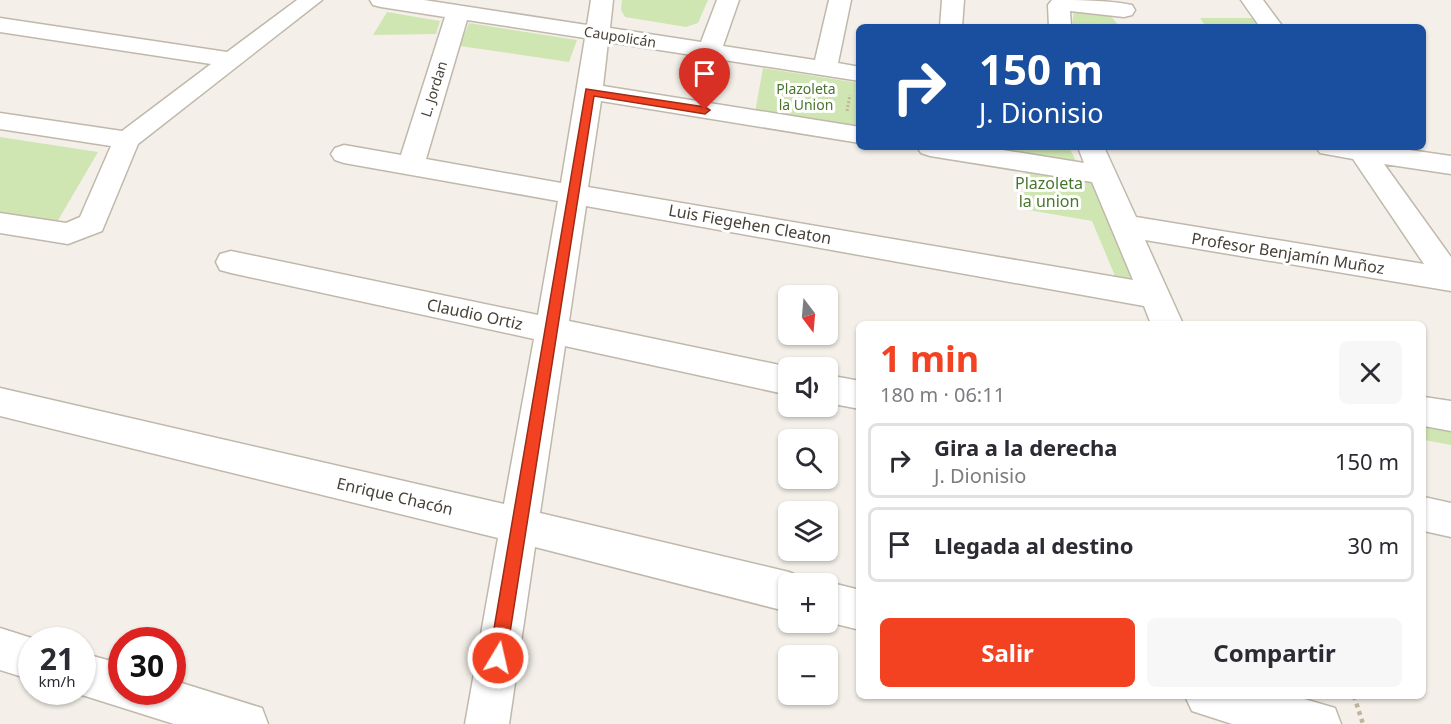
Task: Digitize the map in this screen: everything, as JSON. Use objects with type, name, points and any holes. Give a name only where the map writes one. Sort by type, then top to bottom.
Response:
[{"type":"street","points":[[0,223],[68,234],[93,224],[127,140],[311,0]]},
{"type":"street","name":"Caupolicán","points":[[381,0],[471,9],[597,33],[856,74]]},
{"type":"street","points":[[487,724],[549,330],[590,92],[602,0]]},
{"type":"street","points":[[709,51],[728,0]]},
{"type":"street","points":[[825,69],[840,0]]},
{"type":"street","points":[[951,24],[953,0]]},
{"type":"street","points":[[1252,0],[1270,24]]},
{"type":"street","points":[[1060,24],[1059,5],[1126,12]]},
{"type":"street","name":"L. Jordan","points":[[411,165],[471,9]]},
{"type":"street","points":[[0,25],[231,60]]},
{"type":"street","points":[[590,92],[851,134]]},
{"type":"street","points":[[0,121],[127,140]]},
{"type":"street","points":[[948,150],[1103,176]]},
{"type":"street","points":[[1091,150],[1166,321]]},
{"type":"street","points":[[1360,150],[1451,280]]},
{"type":"street","points":[[1365,150],[1451,165]]},
{"type":"street","name":"Luis Fiegehen Cleaton","points":[[344,154],[574,192],[1155,296]]},
{"type":"street","name":"Profesor Benjamín Muñoz","points":[[1125,226],[1451,280]]},
{"type":"street","name":"Claudio Ortiz","points":[[231,262],[778,379]]},
{"type":"street","points":[[838,391],[856,394]]},
{"type":"street","name":"Enrique Chacón","points":[[0,402],[778,589]]},
{"type":"street","points":[[1426,412],[1451,416]]},
{"type":"street","points":[[1426,514],[1451,520]]},
{"type":"street","points":[[838,604],[856,609]]},
{"type":"street","points":[[0,649],[18,655]]},
{"type":"street","points":[[1219,699],[1319,724]]},
{"type":"street","points":[[182,705],[246,724]]},
{"type":"path","points":[[851,134],[856,74]]},
{"type":"path","points":[[1355,699],[1363,724]]},
{"type":"green space","points":[[622,0],[708,0],[698,23],[686,27],[625,17],[621,10]]},
{"type":"green space","points":[[1074,9],[1106,14],[1117,24],[1072,24]]},
{"type":"green space","points":[[387,12],[440,21],[436,34],[373,35]]},
{"type":"green space","points":[[1200,18],[1253,18],[1256,24],[1204,24]]},
{"type":"green space","points":[[469,23],[577,40],[569,62],[460,46]]},
{"type":"green space","name":"Plazoleta la Union","points":[[763,68],[856,83],[856,129],[755,112]]},
{"type":"green space","points":[[0,137],[98,152],[53,229],[0,218]]},
{"type":"green space","name":"Plazoleta la Union","points":[[992,150],[1070,150],[1077,163]]},
{"type":"green space","name":"Plazoleta la union","points":[[1026,166],[1093,180],[1136,279],[1115,276],[1092,221],[1023,209]]},
{"type":"green space","points":[[1426,421],[1451,426],[1451,445],[1426,440]]},
{"type":"route","points":[[498,658],[549,330],[590,92],[705,110]]}]
